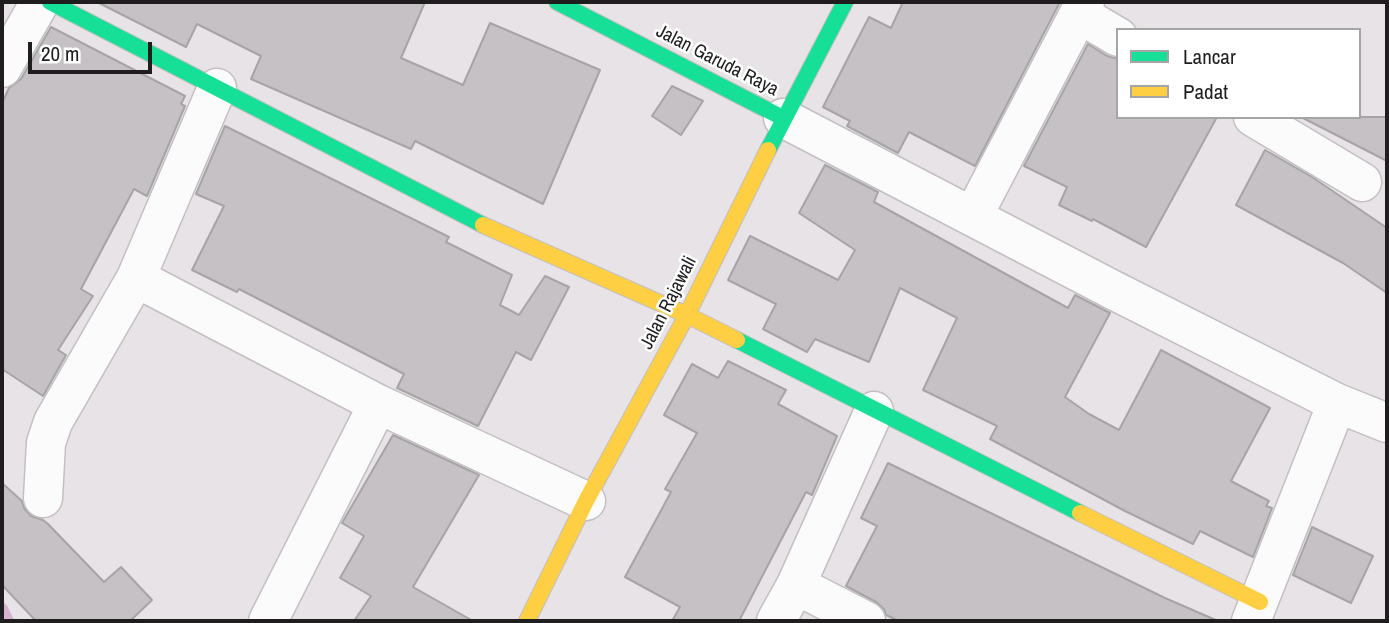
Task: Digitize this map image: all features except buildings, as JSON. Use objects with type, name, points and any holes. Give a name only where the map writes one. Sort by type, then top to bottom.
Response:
[{"type":"street","points":[[2,68],[40,2]]},
{"type":"street","points":[[50,2],[477,222],[687,315],[1255,612],[1337,403]]},
{"type":"street","name":"Jalan Garuda Raya","points":[[557,2],[783,118]]},
{"type":"street","name":"Jalan Rajawali","points":[[527,621],[586,501],[687,315],[783,118],[845,2]]},
{"type":"street","points":[[973,216],[1082,8],[1116,35]]},
{"type":"street","points":[[43,498],[46,443],[54,422],[136,278],[216,89]]},
{"type":"street","points":[[783,118],[1113,290],[1337,403],[1387,423]]},
{"type":"street","points":[[1256,119],[1362,181]]},
{"type":"street","points":[[136,278],[378,404],[586,501]]},
{"type":"street","points":[[268,621],[378,404]]},
{"type":"street","points":[[776,621],[796,585],[874,411]]},
{"type":"street","points":[[796,585],[866,621]]},
{"type":"waterway","points":[[2,609],[8,621]]},
{"type":"traffic: fast","points":[[50,2],[483,225]]},
{"type":"traffic: fast","points":[[557,2],[783,118]]},
{"type":"traffic: fast","points":[[768,150],[845,2]]},
{"type":"traffic: fast","points":[[737,340],[1080,513]]},
{"type":"traffic: slow","points":[[527,621],[586,501],[687,315],[768,150]]},
{"type":"traffic: slow","points":[[483,225],[687,315],[737,340]]},
{"type":"traffic: slow","points":[[1080,513],[1260,602]]}]
